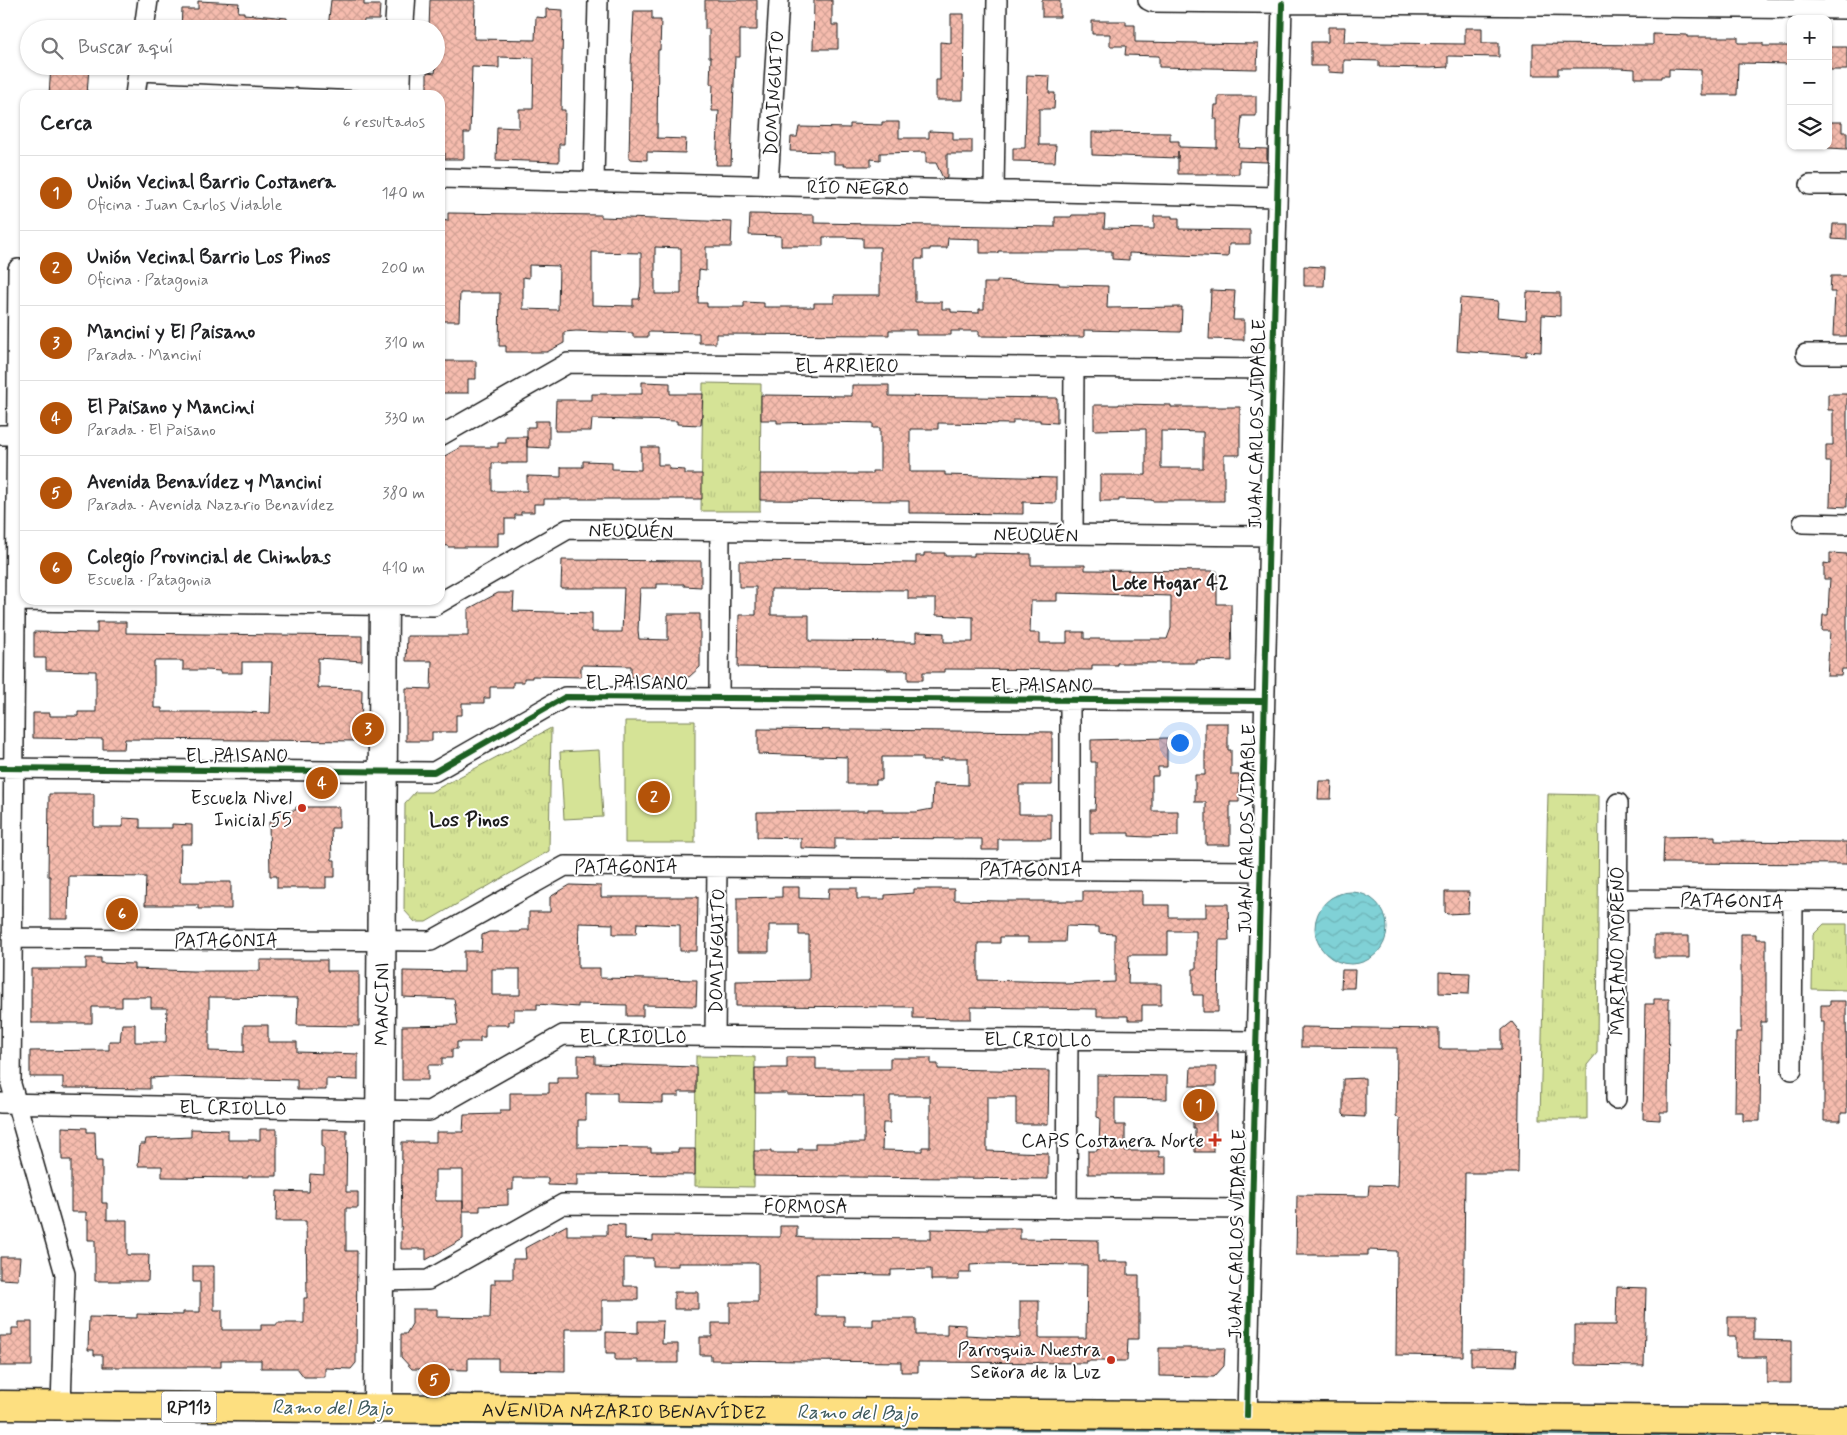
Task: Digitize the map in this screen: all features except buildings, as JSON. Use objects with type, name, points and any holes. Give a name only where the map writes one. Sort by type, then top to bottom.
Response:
[{"type":"main road","name":"AVENIDA NAZARIO BENAVÍDEZ","points":[[0,1406],[1847,1422]]},
{"type":"street","points":[[145,20],[148,0]]},
{"type":"street","points":[[400,20],[401,0]]},
{"type":"street","points":[[594,181],[598,0]]},
{"type":"street","name":"DOMINGUITO","points":[[768,185],[779,0]]},
{"type":"street","points":[[994,190],[997,0]]},
{"type":"street","points":[[1148,0],[1152,2],[1282,4],[1640,3],[1839,6]]},
{"type":"street","name":"JUAN CARLOS VIDABLE","points":[[1247,1416],[1282,4]]},
{"type":"street","points":[[136,90],[138,75]]},
{"type":"street","points":[[277,75],[396,81]]},
{"type":"street","name":"RÍO NEGRO","points":[[445,178],[1277,197]]},
{"type":"street","points":[[1810,185],[1847,185]]},
{"type":"street","points":[[20,293],[14,435],[15,601],[7,768],[12,938],[11,1084],[8,1103],[65,1274],[61,1406]]},
{"type":"street","points":[[1806,354],[1847,354]]},
{"type":"street","name":"EL ARRIERO","points":[[445,433],[568,363],[1272,369]]},
{"type":"street","points":[[1073,534],[1074,367]]},
{"type":"street","points":[[1803,523],[1847,524]]},
{"type":"street","name":"NEUQUÉN","points":[[445,600],[568,529],[1268,536]]},
{"type":"street","points":[[719,698],[720,531]]},
{"type":"street","name":"NEUQUÉN","points":[[15,601],[20,601]]},
{"type":"street","name":"MANCINI","points":[[378,1408],[384,605]]},
{"type":"street","name":"NEUQUÉN","points":[[422,605],[436,605]]},
{"type":"street","name":"EL PAISANO","points":[[7,768],[434,772],[565,697],[1264,701]]},
{"type":"street","points":[[1070,700],[1070,869]]},
{"type":"street","name":"MARIANO MORENO","points":[[1616,1099],[1618,803]]},
{"type":"street","name":"PATAGONIA","points":[[12,938],[431,941],[565,866],[1260,871]]},
{"type":"street","name":"DOMINGUITO","points":[[715,1036],[717,867]]},
{"type":"street","name":"PATAGONIA","points":[[1617,899],[1847,901]]},
{"type":"street","points":[[1792,1070],[1793,901]]},
{"type":"street","name":"EL CRIOLLO","points":[[8,1103],[429,1111],[563,1035],[1256,1041]]},
{"type":"street","points":[[1067,1208],[1068,1039]]},
{"type":"street","name":"FORMOSA","points":[[379,1281],[428,1280],[563,1204],[1252,1209]]},
{"type":"green space","points":[[703,383],[761,384],[760,511],[701,511]]},
{"type":"green space","points":[[625,721],[695,721],[695,843],[625,843]]},
{"type":"green space","points":[[551,728],[549,851],[426,922],[415,922],[404,910],[405,803],[415,792],[431,792]]},
{"type":"green space","points":[[599,750],[603,817],[564,819],[560,752]]},
{"type":"green space","points":[[1548,794],[1599,795],[1597,1053],[1587,1065],[1587,1119],[1540,1119]]},
{"type":"green space","points":[[1824,924],[1847,924],[1847,990],[1812,989],[1813,935]]},
{"type":"green space","points":[[696,1056],[755,1057],[754,1187],[695,1186]]},
{"type":"water","points":[[1358,892],[1377,902],[1385,914],[1387,928],[1385,942],[1377,954],[1365,962],[1344,964],[1325,954],[1317,942],[1315,921],[1325,902],[1337,894]]},
{"type":"waterway","name":"Ramo del Bajo","points":[[428,1422],[1714,1435]]},
{"type":"cycle path","points":[[1247,1416],[1282,4]]},
{"type":"cycle path","points":[[0,768],[434,772],[565,697],[1264,701]]},
{"type":"place","name":"Mancini y El Paisano","points":[[368,729]]},
{"type":"place","name":"El Paisano y Mancini","points":[[322,783]]},
{"type":"place","name":"Unión Vecinal Barrio Los Pinos","points":[[654,797]]},
{"type":"place","name":"Escuela Nivel Inicial 55","points":[[302,808]]},
{"type":"place","name":"Colegio Provincial de Chimbas","points":[[122,914]]},
{"type":"place","name":"Unión Vecinal Barrio Costanera","points":[[1199,1105]]},
{"type":"place","name":"CAPS Costanera Norte","points":[[1215,1140]]},
{"type":"place","name":"Parroquia Nuestra Señora de la Luz","points":[[1111,1360]]},
{"type":"place","name":"Avenida Benavídez y Mancini","points":[[434,1380]]},
{"type":"district","name":"Lote Hogar 42","points":[[1170,582]]},
{"type":"district","name":"Los Pinos","points":[[469,819]]}]
